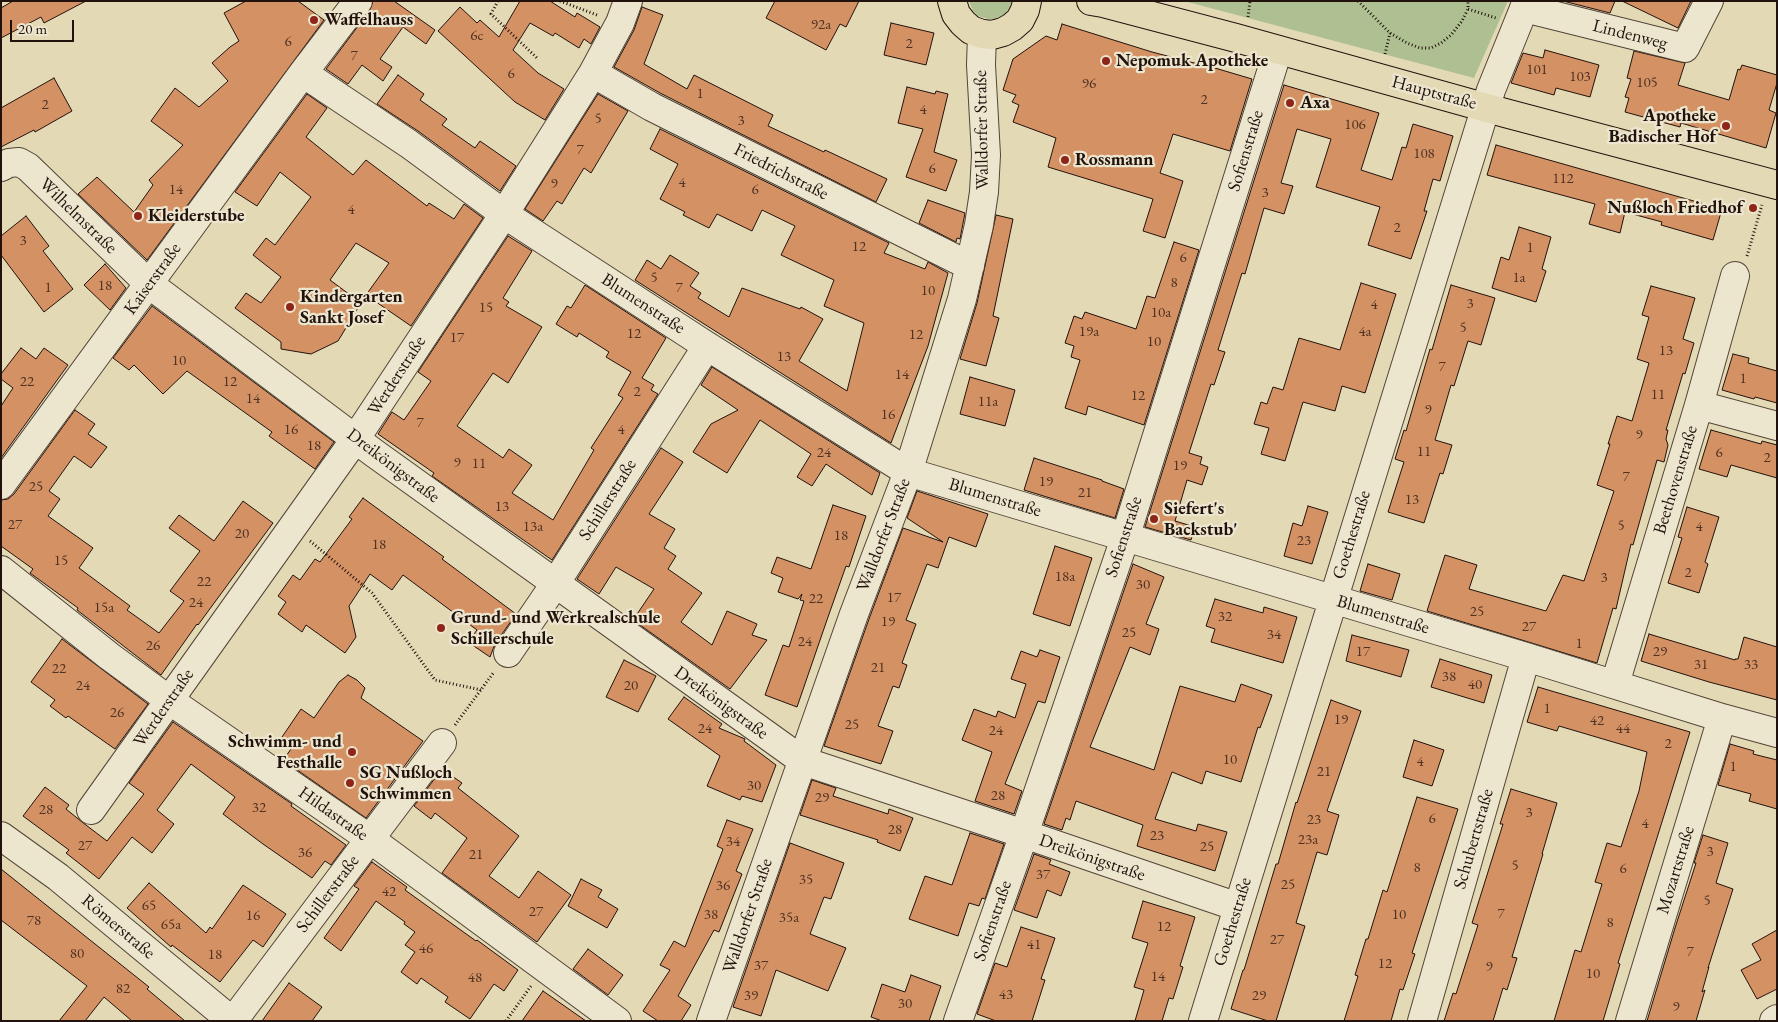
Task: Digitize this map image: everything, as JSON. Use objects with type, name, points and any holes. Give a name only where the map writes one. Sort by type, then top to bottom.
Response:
[{"type":"main road","points":[[952,1],[956,14],[971,30],[992,35],[1003,32],[1020,20],[1027,1]]},
{"type":"main road","name":"Hauptstraße","points":[[1091,1],[1772,184]]},
{"type":"street","name":"Kaiserstraße","points":[[1,485],[303,73],[358,1]]},
{"type":"street","name":"Lindenweg","points":[[1525,5],[1685,48],[1709,1]]},
{"type":"street","name":"Goethestraße","points":[[1202,1021],[1491,90],[1525,5]]},
{"type":"street","name":"Werderstraße","points":[[91,810],[356,438],[504,214],[593,73],[624,12]]},
{"type":"street","name":"Walldorfer Straße","points":[[712,1021],[854,614],[908,472],[942,367],[970,266],[984,192],[986,155],[981,65],[982,34]]},
{"type":"street","name":"Sofienstraße","points":[[958,1021],[1125,538],[1278,50]]},
{"type":"street","name":"Blumenstraße","points":[[303,73],[409,144],[504,214],[707,346],[908,472],[1777,733]]},
{"type":"street","name":"Friedrichstraße","points":[[593,73],[652,107],[970,266]]},
{"type":"street","name":"Wilhelmstraße","points":[[1,167],[9,163],[19,162],[28,167],[149,284]]},
{"type":"street","name":"Beethovenstraße","points":[[1615,684],[1699,405],[1735,276]]},
{"type":"street","name":"Dreikönigstraße","points":[[149,284],[356,438],[374,454],[803,762],[1024,834],[1238,908]]},
{"type":"street","name":"Schillerstraße","points":[[508,653],[555,584],[707,346]]},
{"type":"street","points":[[1699,405],[1777,426]]},
{"type":"street","name":"Hildastraße","points":[[1,570],[109,656],[169,700],[370,839],[618,1021]]},
{"type":"street","name":"Schubertstraße","points":[[1422,1021],[1526,657]]},
{"type":"street","name":"Mozartstraße","points":[[1630,1021],[1722,718]]},
{"type":"street","name":"Schillerstraße","points":[[233,1021],[442,744]]},
{"type":"street","name":"Römerstraße","points":[[1,836],[58,877],[233,1021]]},
{"type":"path","points":[[498,1],[491,14],[537,58]]},
{"type":"path","points":[[560,1],[624,12]]},
{"type":"path","points":[[1358,1],[1390,33],[1420,48],[1430,48],[1441,43],[1450,35],[1462,21],[1468,8],[1468,1]]},
{"type":"path","points":[[1385,56],[1390,33]]},
{"type":"path","points":[[1735,276],[1742,272],[1772,184]]},
{"type":"path","points":[[304,536],[372,592],[434,680],[481,690]]},
{"type":"path","points":[[460,719],[508,653]]},
{"type":"path","points":[[506,1021],[544,967]]},
{"type":"green space","points":[[969,1],[1012,1],[1005,14],[992,20],[978,16],[973,11]]},
{"type":"green space","points":[[1184,1],[1508,1],[1474,78]]},
{"type":"building","points":[[13,1],[86,1],[44,23],[41,17],[1,38],[1,8]]},
{"type":"building","points":[[246,1],[298,1],[324,20],[147,260],[78,194],[97,177],[134,212],[153,185],[149,180],[183,145],[151,121],[175,88],[199,107],[228,81],[212,63],[239,41],[224,13]]},
{"type":"building","points":[[373,1],[394,1],[435,30],[426,44],[403,27],[380,59],[392,67],[383,81],[362,65],[348,84],[326,69],[370,10]]},
{"type":"building","points":[[520,1],[550,1],[575,17],[577,13],[600,27],[591,44],[584,39],[579,48],[555,33],[553,36],[530,23],[513,50],[538,73],[564,89],[545,120],[515,102],[438,31],[460,7],[477,23],[480,20],[499,37]]},
{"type":"building","points":[[775,1],[859,1],[846,27],[840,24],[826,50],[766,18]]},
{"type":"building","points":[[1563,1],[1615,1],[1610,13]]},
{"type":"building","points":[[1622,1],[1691,1],[1678,28]]},
{"type":"building","points":[[642,7],[663,15],[644,64],[687,89],[694,75],[773,115],[768,126],[887,179],[876,202],[660,93],[614,67],[634,30]]},
{"type":"building","points":[[891,23],[934,33],[926,65],[884,55]]},
{"type":"building","points":[[1062,24],[1152,52],[1252,79],[1230,151],[1173,134],[1160,173],[1183,181],[1165,238],[1143,231],[1153,199],[1048,167],[1056,138],[1013,122],[1019,105],[1012,102],[1016,95],[1003,90],[1013,59],[1046,36],[1057,40]]},
{"type":"building","points":[[1545,50],[1599,65],[1590,97],[1556,88],[1554,95],[1511,83],[1523,53],[1543,58]]},
{"type":"building","points":[[1634,51],[1685,63],[1678,85],[1729,100],[1738,69],[1740,70],[1742,65],[1777,75],[1777,83],[1769,110],[1776,113],[1766,148],[1681,123],[1680,127],[1625,112],[1629,98],[1625,97],[1631,79],[1627,78]]},
{"type":"building","points":[[398,75],[424,94],[420,100],[447,119],[442,125],[475,148],[480,141],[516,166],[500,191],[418,131],[377,104]]},
{"type":"building","points":[[54,78],[72,111],[35,132],[34,130],[1,147],[1,108]]},
{"type":"building","points":[[1284,85],[1379,113],[1361,170],[1392,180],[1402,147],[1406,148],[1413,124],[1453,136],[1440,181],[1433,179],[1424,211],[1427,211],[1411,259],[1368,245],[1380,207],[1316,187],[1331,139],[1297,129],[1281,183],[1293,186],[1284,214],[1264,208],[1245,274],[1242,273],[1218,350],[1225,352],[1214,385],[1211,384],[1189,453],[1202,457],[1200,464],[1208,467],[1202,485],[1187,480],[1175,521],[1195,527],[1191,540],[1145,527]]},
{"type":"building","points":[[907,87],[935,94],[936,91],[948,94],[934,152],[957,160],[946,191],[906,177],[923,129],[898,123]]},
{"type":"building","points":[[307,94],[327,108],[306,137],[353,175],[366,160],[427,206],[429,203],[454,219],[464,204],[483,218],[411,326],[366,295],[389,263],[356,243],[330,280],[361,303],[338,341],[311,354],[281,349],[281,342],[235,308],[246,293],[261,303],[281,277],[253,255],[266,238],[275,245],[311,197],[280,172],[257,206],[235,192]]},
{"type":"building","points":[[598,94],[628,111],[591,173],[584,168],[562,204],[557,201],[543,221],[525,209]]},
{"type":"building","points":[[660,129],[889,243],[884,253],[925,269],[928,262],[948,273],[928,346],[891,443],[635,280],[647,260],[661,269],[670,255],[699,273],[690,286],[701,293],[698,298],[729,317],[742,288],[800,309],[801,307],[823,319],[799,361],[847,391],[864,323],[824,306],[834,280],[781,255],[795,226],[762,210],[752,231],[717,214],[709,228],[683,215],[685,212],[660,199],[678,164],[650,149]]},
{"type":"building","points":[[1496,145],[1722,209],[1713,240],[1661,225],[1662,222],[1625,212],[1620,233],[1589,224],[1595,204],[1487,175]]},
{"type":"building","points":[[928,200],[965,213],[960,239],[957,238],[956,242],[919,223]]},
{"type":"building","points":[[996,215],[1013,219],[993,316],[999,318],[986,366],[960,359],[977,303]]},
{"type":"building","points":[[26,216],[49,246],[43,251],[73,289],[44,312],[1,255],[1,236]]},
{"type":"building","points":[[1519,227],[1551,237],[1542,269],[1546,271],[1536,302],[1492,288],[1501,257],[1509,260]]},
{"type":"building","points":[[508,236],[532,251],[503,298],[509,302],[506,306],[542,327],[508,383],[493,373],[457,426],[503,458],[509,449],[532,465],[512,493],[553,520],[594,450],[591,448],[623,398],[618,395],[631,372],[606,357],[609,352],[579,333],[577,337],[556,324],[567,306],[571,308],[585,285],[666,338],[642,378],[654,385],[651,390],[658,394],[552,560],[432,476],[434,473],[378,434],[392,412],[404,420],[431,381],[418,372]]},
{"type":"building","points":[[1174,242],[1199,250],[1144,425],[1088,406],[1086,415],[1065,408],[1080,360],[1071,357],[1074,346],[1065,343],[1074,316],[1082,319],[1085,312],[1136,329],[1147,296],[1155,298]]},
{"type":"building","points":[[105,264],[126,288],[110,310],[84,285]]},
{"type":"building","points":[[1361,283],[1396,294],[1365,393],[1342,386],[1335,411],[1303,402],[1285,461],[1261,454],[1269,428],[1254,424],[1261,402],[1267,404],[1273,387],[1283,390],[1299,338],[1340,350]]},
{"type":"building","points":[[1451,285],[1495,298],[1481,345],[1468,341],[1454,386],[1451,385],[1435,440],[1452,445],[1443,474],[1440,473],[1424,523],[1388,512],[1404,462],[1395,459],[1404,430],[1406,431]]},
{"type":"building","points":[[1651,286],[1695,298],[1683,339],[1694,343],[1666,430],[1668,430],[1666,439],[1668,445],[1664,462],[1657,460],[1633,545],[1631,544],[1616,609],[1613,608],[1597,663],[1427,611],[1445,555],[1477,565],[1469,589],[1546,611],[1563,575],[1584,581],[1614,491],[1597,485],[1610,444],[1608,444],[1617,416],[1632,421],[1649,363],[1637,359],[1649,317],[1642,315]]},
{"type":"building","points":[[152,306],[334,442],[315,469],[269,436],[272,432],[187,371],[163,394],[134,365],[129,370],[113,358]]},
{"type":"building","points":[[21,348],[36,359],[44,348],[68,365],[1,458],[1,406],[13,388],[1,379],[1,374]]},
{"type":"building","points":[[1733,354],[1749,358],[1748,363],[1777,371],[1777,403],[1722,390]]},
{"type":"building","points":[[712,367],[880,473],[872,495],[826,464],[812,486],[797,477],[811,454],[760,420],[727,473],[693,452],[711,424],[738,410],[701,385]]},
{"type":"building","points":[[970,377],[1015,390],[1005,426],[960,414]]},
{"type":"building","points":[[75,410],[95,424],[88,434],[107,447],[91,468],[74,456],[49,491],[60,499],[48,516],[93,548],[79,568],[130,606],[127,610],[159,633],[184,601],[170,591],[200,551],[169,528],[179,515],[214,541],[243,501],[273,523],[161,675],[77,610],[78,608],[30,573],[33,569],[1,546],[1,500],[8,499],[14,494]]},
{"type":"building","points":[[1711,430],[1761,444],[1762,441],[1777,445],[1777,478],[1731,465],[1727,477],[1699,469]]},
{"type":"building","points":[[661,448],[683,462],[649,514],[675,529],[664,548],[676,556],[668,569],[702,593],[681,622],[712,645],[727,611],[757,624],[752,635],[767,640],[730,689],[633,620],[654,589],[616,567],[599,594],[577,579]]},
{"type":"building","points":[[1034,458],[1124,489],[1115,518],[1024,490]]},
{"type":"building","points":[[917,491],[988,514],[976,547],[949,537],[938,568],[927,564],[906,620],[916,624],[902,663],[907,665],[899,688],[893,686],[878,726],[893,731],[881,764],[824,746],[903,528],[943,542],[907,518]]},
{"type":"building","points":[[363,498],[444,557],[442,559],[516,614],[495,644],[490,657],[468,642],[477,630],[403,575],[392,590],[370,574],[349,606],[356,637],[345,653],[306,625],[302,632],[278,614],[286,602],[278,596],[293,575],[300,580],[315,559],[320,562],[352,519],[349,517]]},
{"type":"building","points":[[833,505],[866,516],[849,567],[846,566],[797,707],[765,695],[783,645],[789,647],[804,601],[800,600],[802,594],[798,599],[778,592],[783,578],[771,573],[777,557],[811,569]]},
{"type":"building","points":[[1308,506],[1328,512],[1312,564],[1284,556],[1293,523],[1302,526]]},
{"type":"building","points":[[1687,507],[1719,517],[1705,562],[1708,564],[1699,593],[1668,583],[1682,538],[1678,537]]},
{"type":"building","points":[[1055,546],[1092,558],[1070,626],[1033,614]]},
{"type":"building","points":[[1133,564],[1164,577],[1146,624],[1159,629],[1150,655],[1130,647],[1090,747],[1154,770],[1180,686],[1235,702],[1241,684],[1272,695],[1260,728],[1258,727],[1241,782],[1206,771],[1202,784],[1172,772],[1155,819],[1196,831],[1198,824],[1227,832],[1215,871],[1137,846],[1143,825],[1076,801],[1070,820],[1066,818],[1062,830],[1044,824]]},
{"type":"building","points":[[1368,564],[1400,574],[1392,600],[1360,591]]},
{"type":"building","points":[[1215,599],[1263,613],[1264,607],[1297,617],[1283,663],[1211,642],[1215,629],[1206,626]]},
{"type":"building","points":[[1649,634],[1735,660],[1738,659],[1744,637],[1777,647],[1777,700],[1641,661]]},
{"type":"building","points":[[1352,635],[1409,650],[1401,677],[1346,661]]},
{"type":"building","points":[[62,639],[148,704],[115,749],[68,716],[66,718],[50,706],[55,700],[31,682]]},
{"type":"building","points":[[1040,650],[1060,657],[1045,703],[1038,701],[1005,784],[1022,791],[1014,814],[975,801],[992,752],[962,740],[974,709],[996,717],[998,711],[1015,718],[1026,684],[1011,679],[1021,651],[1037,657]]},
{"type":"building","points":[[1440,659],[1492,675],[1484,703],[1431,687]]},
{"type":"building","points":[[624,660],[656,676],[638,712],[606,697]]},
{"type":"building","name":"Schwimm- und Festhalle","points":[[348,675],[365,688],[361,698],[423,741],[366,818],[283,760],[294,745],[282,737],[301,709],[314,718],[339,682]]},
{"type":"building","points":[[1538,687],[1690,732],[1618,963],[1620,964],[1603,1021],[1554,1021],[1575,950],[1581,952],[1602,884],[1595,882],[1607,843],[1621,847],[1639,791],[1647,752],[1559,726],[1557,731],[1527,722]]},
{"type":"building","points":[[684,697],[722,724],[719,728],[745,739],[744,741],[776,765],[762,802],[742,796],[740,800],[707,786],[720,756],[668,719]]},
{"type":"building","points":[[1331,700],[1361,711],[1327,811],[1339,815],[1327,855],[1317,852],[1296,923],[1305,926],[1276,1021],[1268,1021],[1231,1009],[1296,802]]},
{"type":"building","points":[[173,722],[292,804],[291,806],[346,845],[331,865],[325,861],[312,878],[263,844],[223,814],[235,797],[191,764],[157,810],[174,824],[152,853],[132,837],[99,879],[66,853],[69,850],[23,816],[45,787],[69,805],[66,809],[107,841],[144,794],[129,783]]},
{"type":"building","points":[[1414,740],[1444,750],[1432,786],[1403,777]]},
{"type":"building","points":[[1730,744],[1754,751],[1753,754],[1777,760],[1777,809],[1749,801],[1751,794],[1718,785]]},
{"type":"building","points":[[442,769],[462,783],[458,788],[519,836],[489,876],[519,898],[538,871],[571,895],[537,942],[442,873],[467,838],[435,813],[431,819],[414,806]]},
{"type":"building","points":[[812,780],[836,788],[833,796],[888,814],[889,809],[913,818],[900,851],[877,842],[878,840],[800,815]]},
{"type":"building","points":[[1511,789],[1557,803],[1512,957],[1517,958],[1507,990],[1503,988],[1493,1021],[1444,1021],[1453,993],[1456,994],[1478,925],[1472,923],[1503,824],[1500,824]]},
{"type":"building","points":[[1417,797],[1458,809],[1412,953],[1415,954],[1403,990],[1400,989],[1391,1021],[1344,1021],[1358,976],[1355,975],[1366,939],[1368,939],[1383,890],[1387,892]]},
{"type":"building","points":[[727,820],[753,829],[736,871],[742,874],[719,932],[714,930],[678,996],[691,1005],[681,1021],[658,1021],[643,1011],[670,970],[660,965],[674,941],[685,947],[723,849],[717,846]]},
{"type":"building","points":[[970,833],[1004,844],[985,899],[982,898],[979,906],[969,903],[958,936],[909,919],[925,876],[952,885]]},
{"type":"building","points":[[1703,835],[1728,843],[1716,883],[1733,889],[1708,968],[1702,992],[1705,990],[1696,1021],[1647,1021],[1696,863],[1694,863]]},
{"type":"building","points":[[790,843],[844,863],[831,899],[824,897],[810,934],[846,948],[828,991],[776,970],[761,1016],[733,1007]]},
{"type":"building","points":[[1034,854],[1051,860],[1049,864],[1070,872],[1061,896],[1047,890],[1037,918],[1014,910]]},
{"type":"building","points":[[372,862],[407,887],[405,890],[518,970],[504,991],[494,984],[470,1019],[445,1002],[448,997],[421,978],[417,984],[401,972],[415,952],[405,945],[415,932],[404,924],[405,922],[376,901],[341,951],[324,938],[359,889],[354,886]]},
{"type":"building","points":[[1,869],[149,987],[147,989],[185,1021],[132,1021],[104,997],[85,1021],[59,1021],[87,986],[1,920]]},
{"type":"building","points":[[581,879],[602,890],[598,897],[618,909],[607,928],[568,906]]},
{"type":"building","points":[[149,883],[206,933],[210,927],[212,929],[243,885],[286,914],[263,947],[253,940],[220,982],[172,945],[171,947],[127,908]]},
{"type":"building","points":[[1143,901],[1195,917],[1180,966],[1183,967],[1173,999],[1169,998],[1162,1021],[1135,1021],[1144,990],[1134,987],[1148,943],[1132,938]]},
{"type":"building","points":[[1021,927],[1055,938],[1041,979],[1045,980],[1032,1021],[996,1021],[977,1014],[995,963],[1007,967]]},
{"type":"building","points":[[1777,930],[1777,989],[1757,999],[1741,970],[1761,960],[1752,944]]},
{"type":"building","points":[[588,949],[623,975],[608,995],[573,969]]},
{"type":"building","points":[[911,975],[941,986],[929,1021],[882,1021],[871,1017],[882,984],[905,992]]},
{"type":"building","points":[[289,983],[322,1007],[312,1021],[262,1021]]},
{"type":"building","points":[[543,991],[586,1021],[522,1021]]},
{"type":"place","name":"Waffelhauss","points":[[314,20]]},
{"type":"place","name":"Nepomuk Apotheke","points":[[1106,61]]},
{"type":"place","name":"Axa","points":[[1290,103]]},
{"type":"place","name":"Apotheke Badischer Hof","points":[[1726,126]]},
{"type":"place","name":"Rossmann","points":[[1065,160]]},
{"type":"place","name":"Nußloch Friedhof","points":[[1753,208]]},
{"type":"place","name":"Kleiderstube","points":[[138,216]]},
{"type":"place","name":"Kindergarten Sankt Josef","points":[[290,307]]},
{"type":"place","name":"Siefert's Backstub'","points":[[1154,519]]},
{"type":"place","name":"Grund- und Werkrealschule Schillerschule","points":[[441,628]]},
{"type":"place","name":"Schwimm- und Festhalle","points":[[352,752]]},
{"type":"place","name":"SG Nußloch Schwimmen","points":[[350,783]]}]
